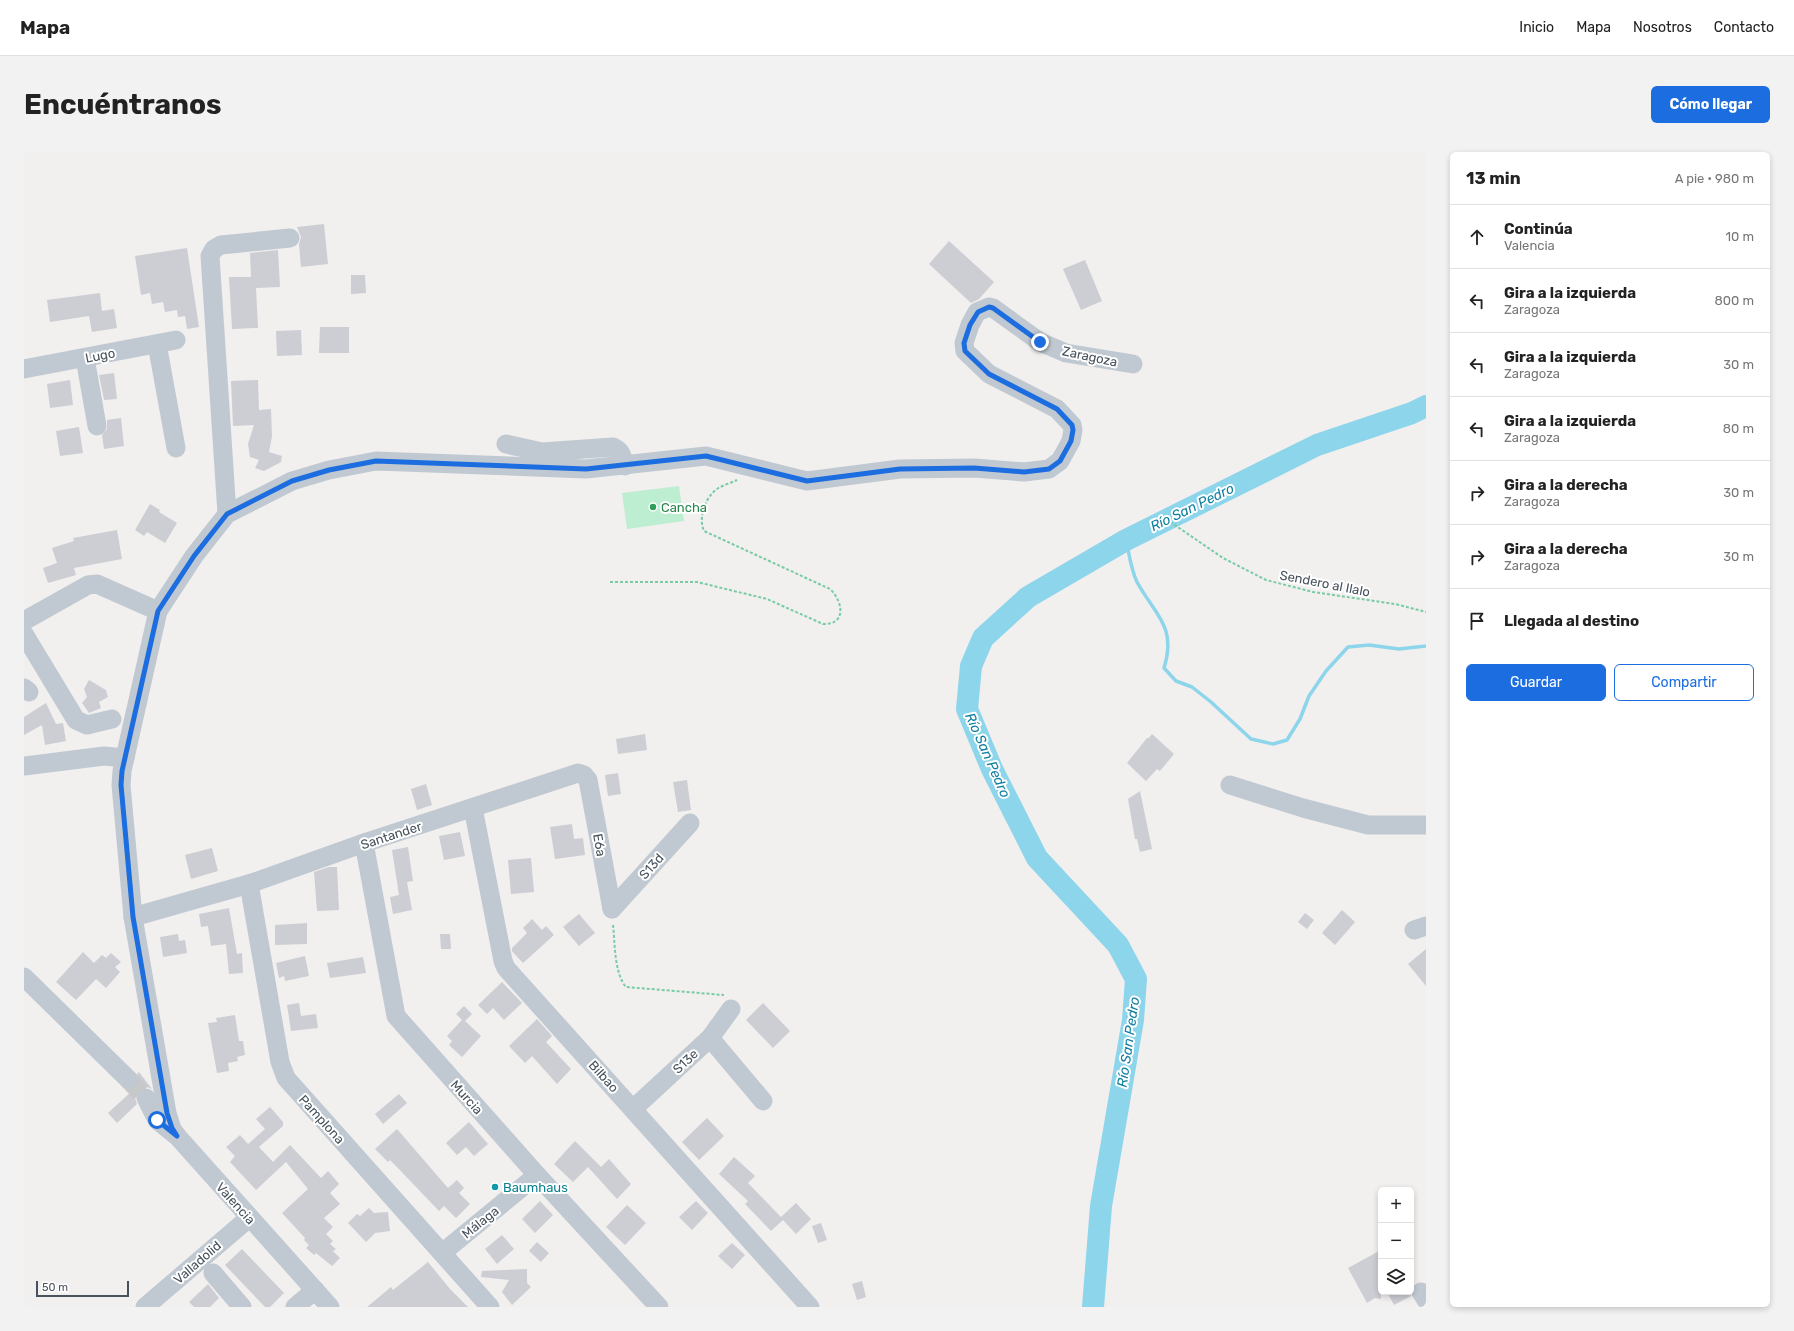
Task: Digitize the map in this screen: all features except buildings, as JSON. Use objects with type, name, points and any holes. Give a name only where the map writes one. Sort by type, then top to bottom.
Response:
[{"type":"street","points":[[227,514],[210,256],[214,249],[221,245],[290,238]]},
{"type":"street","name":"Zaragoza","points":[[177,1136],[172,1128],[167,1113],[133,917],[121,785],[125,758],[158,611],[194,556],[227,514],[292,481],[329,470],[376,461],[586,469],[625,466],[706,456],[807,481],[900,469],[974,468],[1024,472],[1049,469],[1060,461],[1071,441],[1073,430],[1072,425],[1057,409],[989,374],[965,351],[964,343],[970,325],[978,312],[989,307],[993,308],[1040,342],[1066,353],[1133,364]]},
{"type":"street","name":"Lugo","points":[[24,369],[176,340]]},
{"type":"street","points":[[157,344],[176,448]]},
{"type":"street","points":[[85,358],[97,426]]},
{"type":"street","points":[[506,444],[542,452],[613,447],[619,449],[621,452],[625,466]]},
{"type":"street","points":[[24,621],[88,585],[97,584],[158,611]]},
{"type":"street","points":[[24,634],[76,720],[87,725],[112,719]]},
{"type":"street","points":[[24,766],[104,756],[125,758]]},
{"type":"street","name":"Santander","points":[[133,917],[249,884],[364,843],[578,773],[584,775],[588,780]]},
{"type":"street","name":"E6a","points":[[588,780],[612,909]]},
{"type":"street","points":[[1230,785],[1303,808],[1368,825],[1426,825]]},
{"type":"street","name":"Bilbao","points":[[473,808],[502,961],[506,968],[810,1307]]},
{"type":"street","name":"S13d","points":[[612,909],[690,823]]},
{"type":"street","name":"Murcia","points":[[364,843],[396,1016],[537,1175],[659,1307]]},
{"type":"street","name":"Pamplona","points":[[249,884],[280,1062],[286,1078],[490,1307]]},
{"type":"street","points":[[24,977],[128,1079]]},
{"type":"street","name":"S13e","points":[[633,1109],[710,1038],[731,1008]]},
{"type":"street","points":[[710,1038],[763,1101]]},
{"type":"street","name":"Valencia","points":[[146,1098],[157,1120],[177,1136],[320,1301]]},
{"type":"street","name":"Málaga","points":[[442,1253],[537,1175]]},
{"type":"street","name":"Valladolid","points":[[145,1307],[249,1218]]},
{"type":"street","points":[[212,1273],[233,1304]]},
{"type":"street","points":[[295,1307],[320,1301]]},
{"type":"path","points":[[610,582],[697,582],[767,599],[823,624],[830,624],[834,622],[840,614],[841,608],[837,595],[830,589],[704,531],[702,527],[703,512],[712,493],[738,479]]},
{"type":"path","name":"Sendero al Ilalo","points":[[1166,518],[1223,558],[1266,580],[1313,592],[1395,604],[1426,612]]},
{"type":"path","points":[[612,909],[617,964],[623,984],[626,987],[723,994],[730,998],[731,1008]]},
{"type":"green space","name":"Cancha","points":[[679,486],[684,521],[627,529],[622,493]]},
{"type":"waterway","name":"Río San Pedro","points":[[1093,1307],[1101,1206],[1133,1020],[1136,979],[1118,945],[1037,858],[992,769],[967,709],[971,666],[983,638],[1028,597],[1126,540],[1317,445],[1412,413],[1426,406]]},
{"type":"waterway","points":[[1126,540],[1137,582],[1157,613],[1166,631],[1168,641],[1164,668],[1176,681],[1192,687],[1211,702],[1251,739],[1273,744],[1287,740],[1300,719],[1309,696],[1326,671],[1348,647],[1369,645],[1399,649],[1426,646]]},
{"type":"tunnel","points":[[128,1079],[146,1098]]},
{"type":"place","name":"Cancha","points":[[653,507]]},
{"type":"place","name":"Baumhaus","points":[[495,1187]]},
{"type":"route","points":[[157,1120],[177,1136],[172,1128],[167,1113],[133,917],[121,785],[122,771],[158,611],[194,556],[227,514],[292,481],[329,470],[376,461],[586,469],[625,466],[706,456],[807,481],[900,469],[974,468],[1024,472],[1049,469],[1060,461],[1071,441],[1073,430],[1072,425],[1057,409],[989,374],[965,351],[964,343],[970,325],[978,312],[989,307],[993,308],[1040,342]]}]
